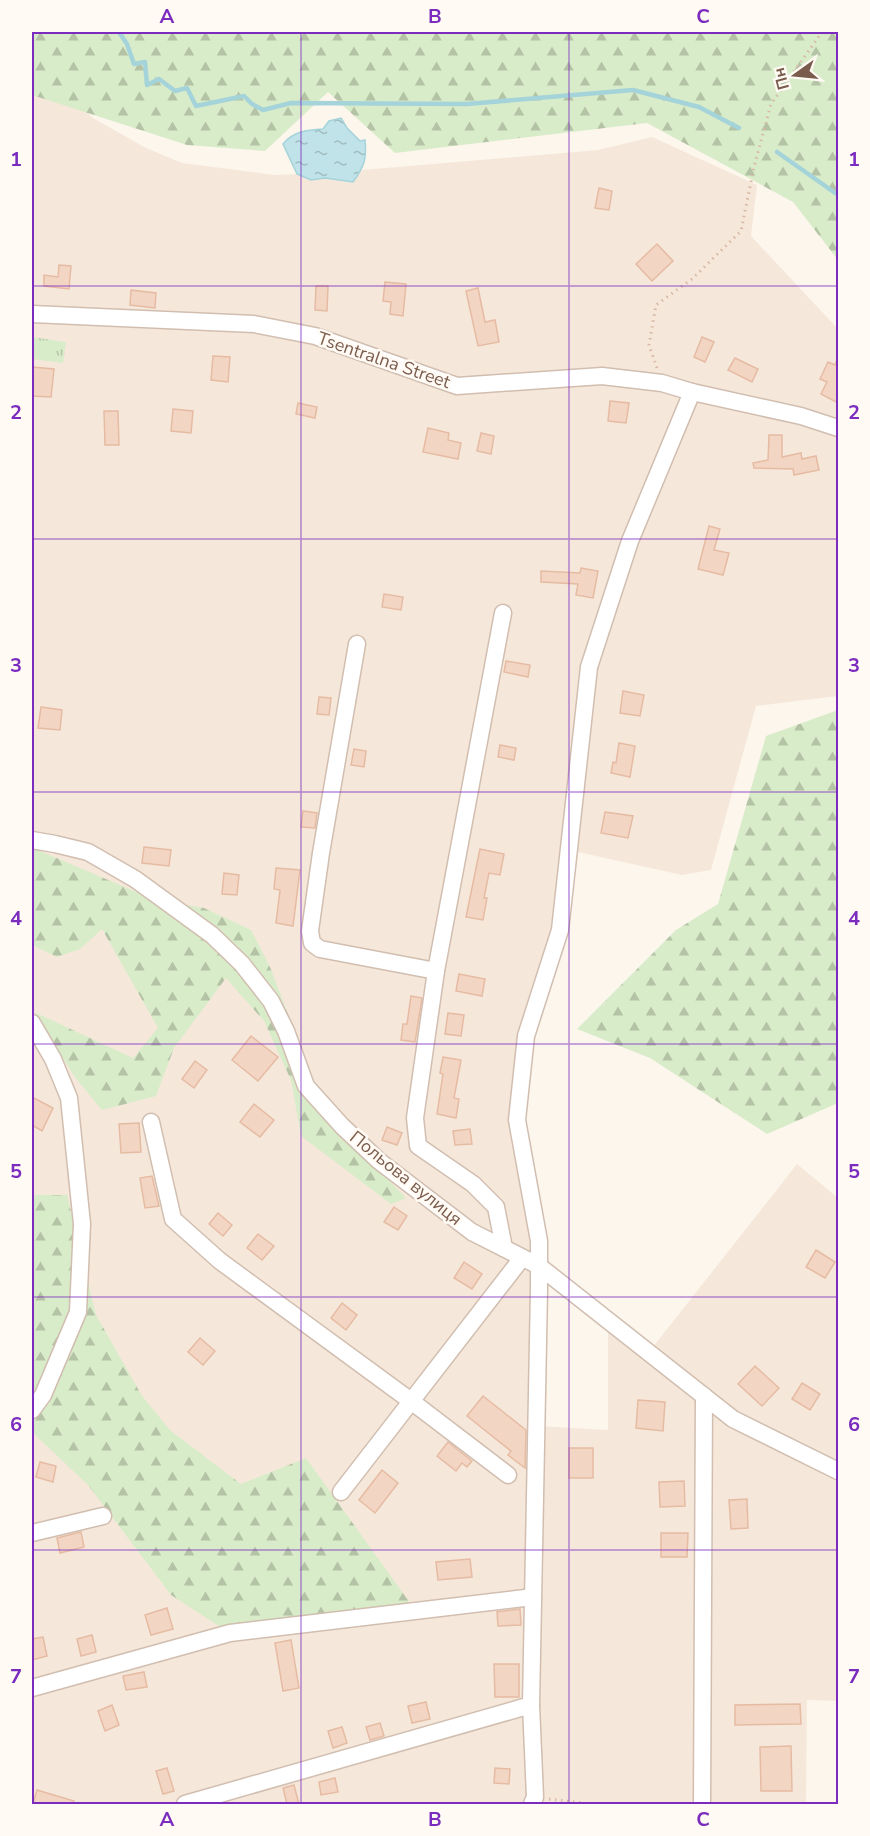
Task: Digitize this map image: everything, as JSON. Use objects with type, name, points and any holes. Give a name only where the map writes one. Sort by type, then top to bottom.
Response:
[{"type":"street","name":"Tsentralna Street","points":[[32,314],[254,324],[315,336],[457,386],[602,376],[662,383],[692,392],[801,416],[838,428]]},
{"type":"street","points":[[534,1801],[531,1705],[539,1241],[518,1120],[526,1036],[560,930],[589,667],[630,541],[692,392]]},
{"type":"street","points":[[503,613],[436,971],[415,1118],[418,1146],[472,1184],[496,1207],[504,1248]]},
{"type":"street","points":[[357,644],[321,853],[310,931],[312,943],[320,949],[436,971]]},
{"type":"street","name":"Польова вулиця","points":[[32,840],[88,852],[135,879],[212,935],[242,964],[271,1001],[286,1031],[306,1086],[379,1161],[472,1232],[538,1266],[733,1419],[838,1471]]},
{"type":"street","points":[[32,1023],[53,1059],[69,1098],[82,1224],[78,1312],[43,1395],[32,1410]]},
{"type":"street","points":[[151,1122],[173,1219],[220,1261],[508,1475]]},
{"type":"street","points":[[341,1492],[522,1258]]},
{"type":"street","points":[[702,1804],[704,1396]]},
{"type":"street","points":[[32,1533],[103,1516]]},
{"type":"street","points":[[32,1688],[230,1633],[533,1597]]},
{"type":"street","points":[[185,1804],[531,1705]]},
{"type":"path","points":[[662,383],[649,345],[656,305],[692,279],[741,231],[754,167],[771,104],[822,32]]},
{"type":"path","points":[[534,1801],[591,1804]]},
{"type":"shaded area","points":[[32,56],[47,76],[93,118],[144,147],[182,163],[275,175],[297,174],[311,180],[325,178],[353,182],[362,170],[598,150],[652,137],[757,185],[751,236],[838,329],[838,696],[756,706],[711,870],[682,875],[569,850],[560,930],[526,1036],[517,1120],[539,1241],[537,1426],[608,1430],[608,1320],[649,1352],[797,1164],[838,1198],[838,1701],[807,1700],[806,1804],[32,1804]]},
{"type":"green space","points":[[32,32],[838,32],[838,260],[793,202],[647,123],[395,153],[328,92],[265,151],[187,145],[32,95]]},
{"type":"green space","points":[[32,337],[66,342],[63,363],[32,359]]},
{"type":"green space","points":[[838,710],[838,1103],[767,1134],[650,1058],[577,1029],[676,930],[718,904],[766,736]]},
{"type":"green space","points":[[32,845],[40,851],[153,899],[204,908],[251,930],[270,967],[304,1056],[320,1110],[406,1198],[391,1204],[301,1136],[291,1080],[264,1021],[226,978],[174,1048],[156,1096],[102,1110],[74,1076],[34,1012],[133,1058],[158,1028],[102,929],[80,949],[57,957],[32,945]]},
{"type":"green space","points":[[32,1195],[67,1195],[96,1315],[142,1396],[171,1431],[241,1484],[306,1458],[415,1610],[230,1633],[171,1595],[88,1485],[32,1432]]},
{"type":"water","points":[[341,118],[360,141],[365,140],[364,162],[353,182],[325,178],[311,180],[297,174],[283,144],[296,134],[323,129],[329,121]]},
{"type":"building","points":[[599,188],[612,191],[609,210],[595,208]]},
{"type":"building","points":[[657,244],[673,261],[652,281],[636,264]]},
{"type":"building","points":[[59,265],[71,266],[69,289],[44,286],[44,275],[58,277]]},
{"type":"building","points":[[385,282],[406,284],[403,316],[390,314],[391,302],[383,301]]},
{"type":"building","points":[[316,286],[328,286],[327,311],[315,310]]},
{"type":"building","points":[[478,288],[485,322],[495,320],[499,342],[478,346],[466,291]]},
{"type":"building","points":[[131,290],[156,293],[155,308],[130,305]]},
{"type":"building","points":[[702,337],[714,342],[705,362],[694,357]]},
{"type":"building","points":[[213,356],[230,357],[228,382],[211,380]]},
{"type":"building","points":[[838,357],[838,403],[821,394],[827,382],[820,379],[828,362],[835,365]]},
{"type":"building","points":[[735,358],[758,369],[752,382],[728,370]]},
{"type":"building","points":[[32,367],[54,369],[51,397],[32,396]]},
{"type":"building","points":[[610,401],[629,403],[626,423],[608,421]]},
{"type":"building","points":[[298,403],[317,407],[315,418],[296,414]]},
{"type":"building","points":[[173,409],[193,411],[191,433],[171,431]]},
{"type":"building","points":[[104,411],[118,411],[119,445],[105,445]]},
{"type":"building","points":[[428,428],[449,433],[448,440],[461,443],[458,459],[423,452]]},
{"type":"building","points":[[481,433],[494,436],[491,454],[477,451]]},
{"type":"building","points":[[769,435],[782,435],[782,457],[801,453],[802,459],[816,456],[819,470],[794,475],[793,469],[754,468],[753,463],[768,460]]},
{"type":"building","points":[[709,526],[720,529],[714,550],[729,553],[723,575],[698,569]]},
{"type":"building","points":[[581,568],[598,571],[593,598],[576,595],[578,584],[541,582],[541,571],[580,573]]},
{"type":"building","points":[[384,594],[403,597],[401,610],[382,607]]},
{"type":"building","points":[[506,661],[530,665],[528,677],[504,672]]},
{"type":"building","points":[[623,691],[644,695],[640,716],[620,713]]},
{"type":"building","points":[[319,697],[331,698],[329,715],[317,714]]},
{"type":"building","points":[[41,707],[62,710],[60,730],[38,728]]},
{"type":"building","points":[[619,743],[635,746],[630,777],[611,773],[613,762],[616,763]]},
{"type":"building","points":[[500,745],[516,748],[514,760],[498,757]]},
{"type":"building","points":[[354,749],[366,751],[364,767],[351,765]]},
{"type":"building","points":[[303,811],[317,813],[315,828],[301,827]]},
{"type":"building","points":[[605,812],[633,816],[628,838],[601,833]]},
{"type":"building","points":[[144,847],[171,850],[169,866],[142,863]]},
{"type":"building","points":[[480,849],[504,854],[500,875],[489,873],[483,920],[466,917]]},
{"type":"building","points":[[276,868],[300,870],[293,926],[276,923],[280,890],[274,889]]},
{"type":"building","points":[[224,873],[239,875],[237,895],[222,894]]},
{"type":"building","points":[[459,974],[485,979],[482,996],[456,991]]},
{"type":"building","points":[[411,996],[422,998],[415,1042],[401,1040],[403,1024],[407,1024]]},
{"type":"building","points":[[448,1013],[464,1015],[461,1036],[445,1034]]},
{"type":"building","points":[[251,1036],[278,1057],[258,1081],[232,1060]]},
{"type":"building","points":[[443,1057],[461,1060],[454,1098],[459,1099],[456,1118],[437,1114]]},
{"type":"building","points":[[195,1061],[207,1070],[194,1088],[182,1079]]},
{"type":"building","points":[[32,1097],[53,1108],[42,1131],[32,1125]]},
{"type":"building","points":[[254,1104],[274,1120],[260,1137],[240,1122]]},
{"type":"building","points":[[139,1123],[141,1152],[121,1153],[119,1124]]},
{"type":"building","points":[[387,1127],[402,1133],[397,1145],[382,1140]]},
{"type":"building","points":[[470,1129],[472,1144],[455,1145],[453,1131]]},
{"type":"building","points":[[152,1176],[159,1206],[145,1208],[140,1178]]},
{"type":"building","points":[[394,1207],[407,1216],[398,1230],[384,1222]]},
{"type":"building","points":[[218,1213],[232,1225],[223,1236],[209,1224]]},
{"type":"building","points":[[258,1234],[274,1246],[262,1260],[247,1248]]},
{"type":"building","points":[[816,1250],[835,1262],[825,1278],[806,1267]]},
{"type":"building","points":[[464,1262],[482,1274],[472,1289],[454,1278]]},
{"type":"building","points":[[342,1303],[357,1315],[346,1330],[331,1318]]},
{"type":"building","points":[[200,1338],[215,1351],[203,1365],[188,1352]]},
{"type":"building","points":[[755,1366],[779,1388],[762,1406],[738,1384]]},
{"type":"building","points":[[802,1383],[820,1394],[810,1410],[792,1399]]},
{"type":"building","points":[[483,1396],[526,1430],[525,1468],[508,1455],[511,1451],[467,1416]]},
{"type":"building","points":[[638,1400],[665,1402],[663,1431],[636,1428]]},
{"type":"building","points":[[448,1442],[472,1461],[467,1467],[462,1463],[456,1471],[437,1456]]},
{"type":"building","points":[[569,1448],[593,1448],[593,1478],[569,1478]]},
{"type":"building","points":[[40,1462],[56,1466],[53,1482],[36,1477]]},
{"type":"building","points":[[382,1470],[398,1483],[375,1513],[359,1500]]},
{"type":"building","points":[[684,1481],[685,1506],[660,1507],[659,1482]]},
{"type":"building","points":[[747,1499],[748,1528],[731,1529],[729,1500]]},
{"type":"building","points":[[81,1532],[84,1547],[60,1553],[57,1538]]},
{"type":"building","points":[[661,1533],[688,1533],[687,1557],[661,1557]]},
{"type":"building","points":[[470,1559],[472,1577],[438,1580],[436,1562]]},
{"type":"building","points":[[167,1608],[173,1629],[151,1635],[145,1615]]},
{"type":"building","points":[[520,1609],[521,1625],[498,1626],[497,1612]]},
{"type":"building","points":[[92,1635],[96,1652],[81,1656],[77,1639]]},
{"type":"building","points":[[43,1637],[47,1656],[32,1660],[32,1639]]},
{"type":"building","points":[[291,1640],[299,1688],[283,1691],[275,1643]]},
{"type":"building","points":[[494,1664],[519,1664],[519,1697],[495,1697]]},
{"type":"building","points":[[144,1672],[147,1687],[126,1690],[123,1676]]},
{"type":"building","points":[[426,1702],[430,1719],[412,1723],[408,1706]]},
{"type":"building","points":[[800,1704],[801,1724],[735,1725],[735,1705]]},
{"type":"building","points":[[112,1705],[119,1725],[105,1731],[98,1711]]},
{"type":"building","points":[[380,1723],[384,1736],[370,1740],[366,1727]]},
{"type":"building","points":[[342,1727],[347,1743],[333,1748],[328,1731]]},
{"type":"building","points":[[791,1746],[792,1791],[761,1791],[760,1747]]},
{"type":"building","points":[[167,1768],[174,1791],[163,1794],[156,1771]]},
{"type":"building","points":[[495,1768],[510,1769],[509,1784],[494,1783]]},
{"type":"building","points":[[335,1778],[338,1792],[321,1795],[319,1782]]},
{"type":"building","points":[[294,1785],[299,1804],[287,1804],[283,1788]]},
{"type":"building","points":[[37,1790],[74,1801],[74,1804],[33,1804]]},
{"type":"waterway","points":[[119,32],[127,44],[134,64],[145,62],[147,85],[159,79],[175,91],[187,88],[196,106],[244,96],[263,110],[291,103],[467,104],[633,90],[699,107],[739,128]]},
{"type":"waterway","points":[[777,152],[838,195]]}]
